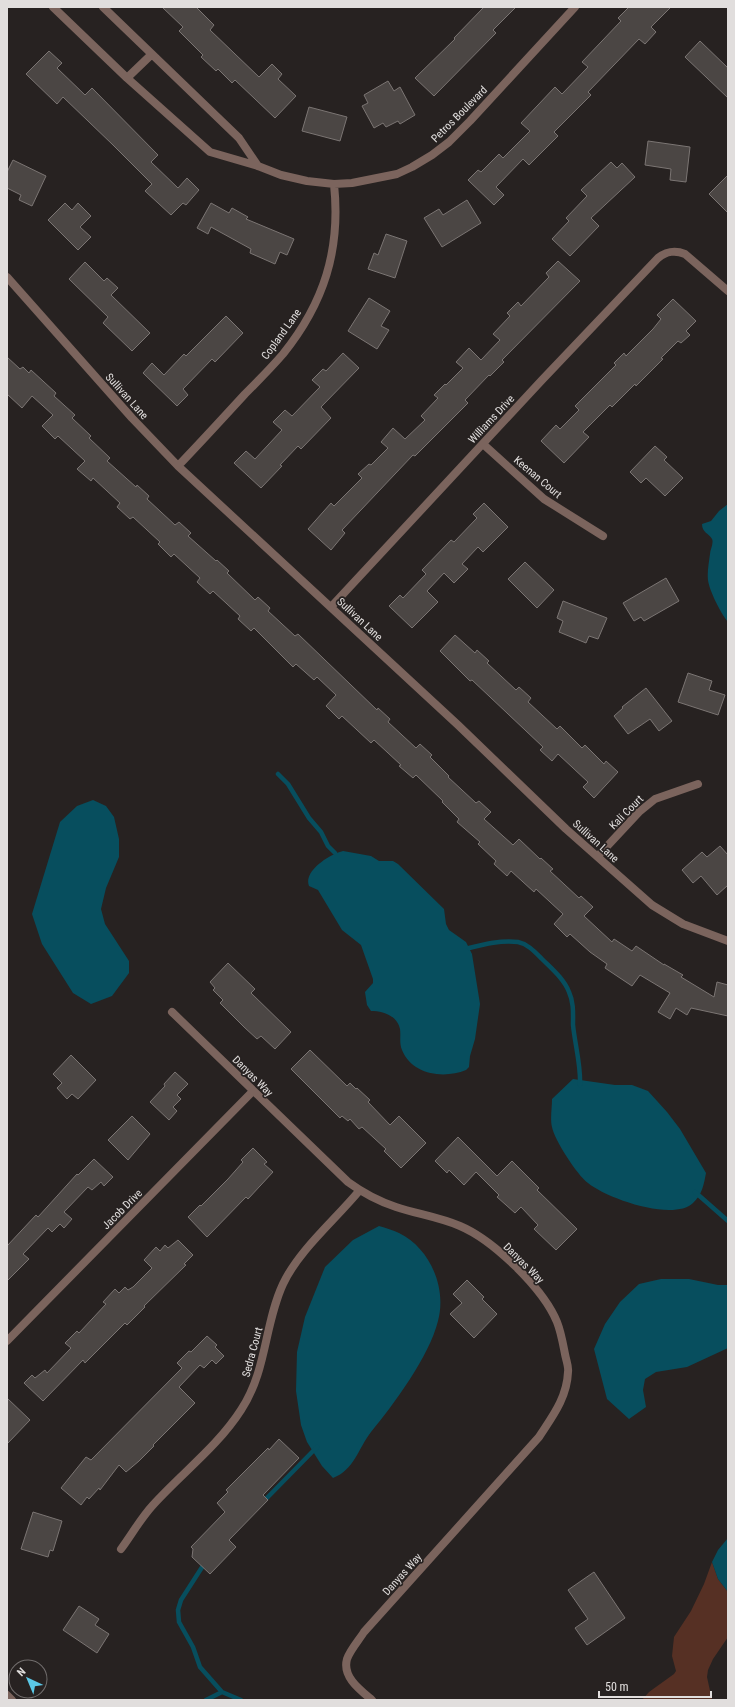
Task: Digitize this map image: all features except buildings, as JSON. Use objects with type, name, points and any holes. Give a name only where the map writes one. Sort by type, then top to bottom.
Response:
[{"type":"street","name":"Petros Boulevard","points":[[53,7],[127,78],[210,152],[258,166],[281,175],[301,180],[334,184],[352,183],[397,174],[432,155],[449,142],[465,126],[575,7]]},
{"type":"street","points":[[103,7],[239,138],[258,166]]},
{"type":"street","points":[[127,78],[152,54]]},
{"type":"street","name":"Copland Lane","points":[[178,466],[282,355],[301,330],[317,302],[326,277],[333,250],[336,224],[334,184]]},
{"type":"street","name":"Williams Drive","points":[[331,607],[653,263],[664,254],[679,252],[685,254],[728,291]]},
{"type":"street","name":"Sullivan Lane","points":[[7,277],[132,418],[178,466],[331,607],[566,829],[652,904],[683,924],[728,941]]},
{"type":"street","name":"Keenan Court","points":[[483,444],[544,499],[603,536]]},
{"type":"street","name":"Kali Court","points":[[598,856],[639,812],[655,799],[698,784]]},
{"type":"street","name":"Danyas Way","points":[[172,1012],[340,1176],[367,1196],[396,1208],[444,1219],[461,1226],[500,1253],[530,1282],[545,1301],[557,1322],[568,1371],[565,1393],[557,1411],[539,1437],[364,1632],[347,1659],[347,1671],[351,1682],[372,1700]]},
{"type":"street","name":"Jacob Drive","points":[[7,1341],[253,1092]]},
{"type":"street","name":"Sedra Court","points":[[122,1549],[152,1506],[215,1442],[242,1409],[254,1387],[262,1363],[271,1320],[283,1284],[304,1253],[359,1191]]},
{"type":"street","points":[[7,1695],[12,1700]]},
{"type":"shaded area","points":[[712,1562],[718,1579],[728,1592],[728,1637],[713,1659],[708,1670],[707,1677],[712,1700],[642,1700],[649,1692],[676,1671],[672,1656],[674,1637],[691,1611],[704,1584]]},
{"type":"water","points":[[728,504],[728,622],[716,602],[709,584],[708,570],[712,541],[711,537],[704,531],[702,524],[711,521],[719,511]]},
{"type":"water","points":[[93,800],[106,806],[114,817],[119,839],[119,857],[106,888],[101,909],[105,924],[129,961],[129,973],[112,996],[91,1004],[73,993],[42,944],[32,914],[60,822],[77,806]]},
{"type":"water","points":[[343,851],[371,856],[379,861],[393,861],[398,864],[444,909],[446,924],[449,930],[466,942],[472,954],[480,1004],[475,1039],[470,1056],[469,1067],[466,1070],[457,1073],[439,1074],[421,1070],[413,1065],[402,1050],[400,1042],[400,1029],[396,1020],[384,1013],[371,1011],[367,1005],[365,992],[373,983],[373,979],[361,945],[342,930],[318,890],[309,886],[308,880],[314,869],[325,859]]},
{"type":"water","points":[[573,1079],[615,1085],[632,1085],[648,1091],[680,1129],[706,1173],[701,1193],[693,1203],[683,1208],[671,1210],[640,1206],[609,1195],[583,1179],[561,1148],[551,1124],[552,1099]]},
{"type":"water","points":[[379,1226],[397,1232],[410,1240],[419,1248],[434,1270],[440,1295],[438,1321],[427,1350],[410,1380],[366,1439],[351,1464],[346,1470],[333,1478],[322,1466],[307,1442],[301,1425],[296,1391],[297,1352],[305,1317],[325,1267],[353,1240]]},
{"type":"water","points":[[661,1279],[689,1279],[718,1285],[728,1285],[728,1348],[687,1367],[656,1372],[645,1379],[643,1390],[646,1407],[629,1419],[607,1399],[594,1349],[605,1324],[620,1302],[639,1284]]},
{"type":"water","points":[[728,1538],[728,1592],[718,1579],[712,1562],[718,1550]]},
{"type":"waterway","points":[[278,774],[288,784],[309,818],[321,832],[328,846],[335,853]]},
{"type":"waterway","points":[[469,948],[499,942],[522,943],[534,951],[561,978],[567,987],[572,1000],[573,1025],[579,1062],[580,1085]]},
{"type":"waterway","points":[[695,1192],[728,1221]]},
{"type":"waterway","points":[[262,1503],[317,1447]]},
{"type":"waterway","points":[[206,1561],[181,1600],[178,1610],[179,1622],[193,1647],[200,1667],[222,1692],[241,1700]]},
{"type":"waterway","points":[[206,1700],[222,1692]]}]
